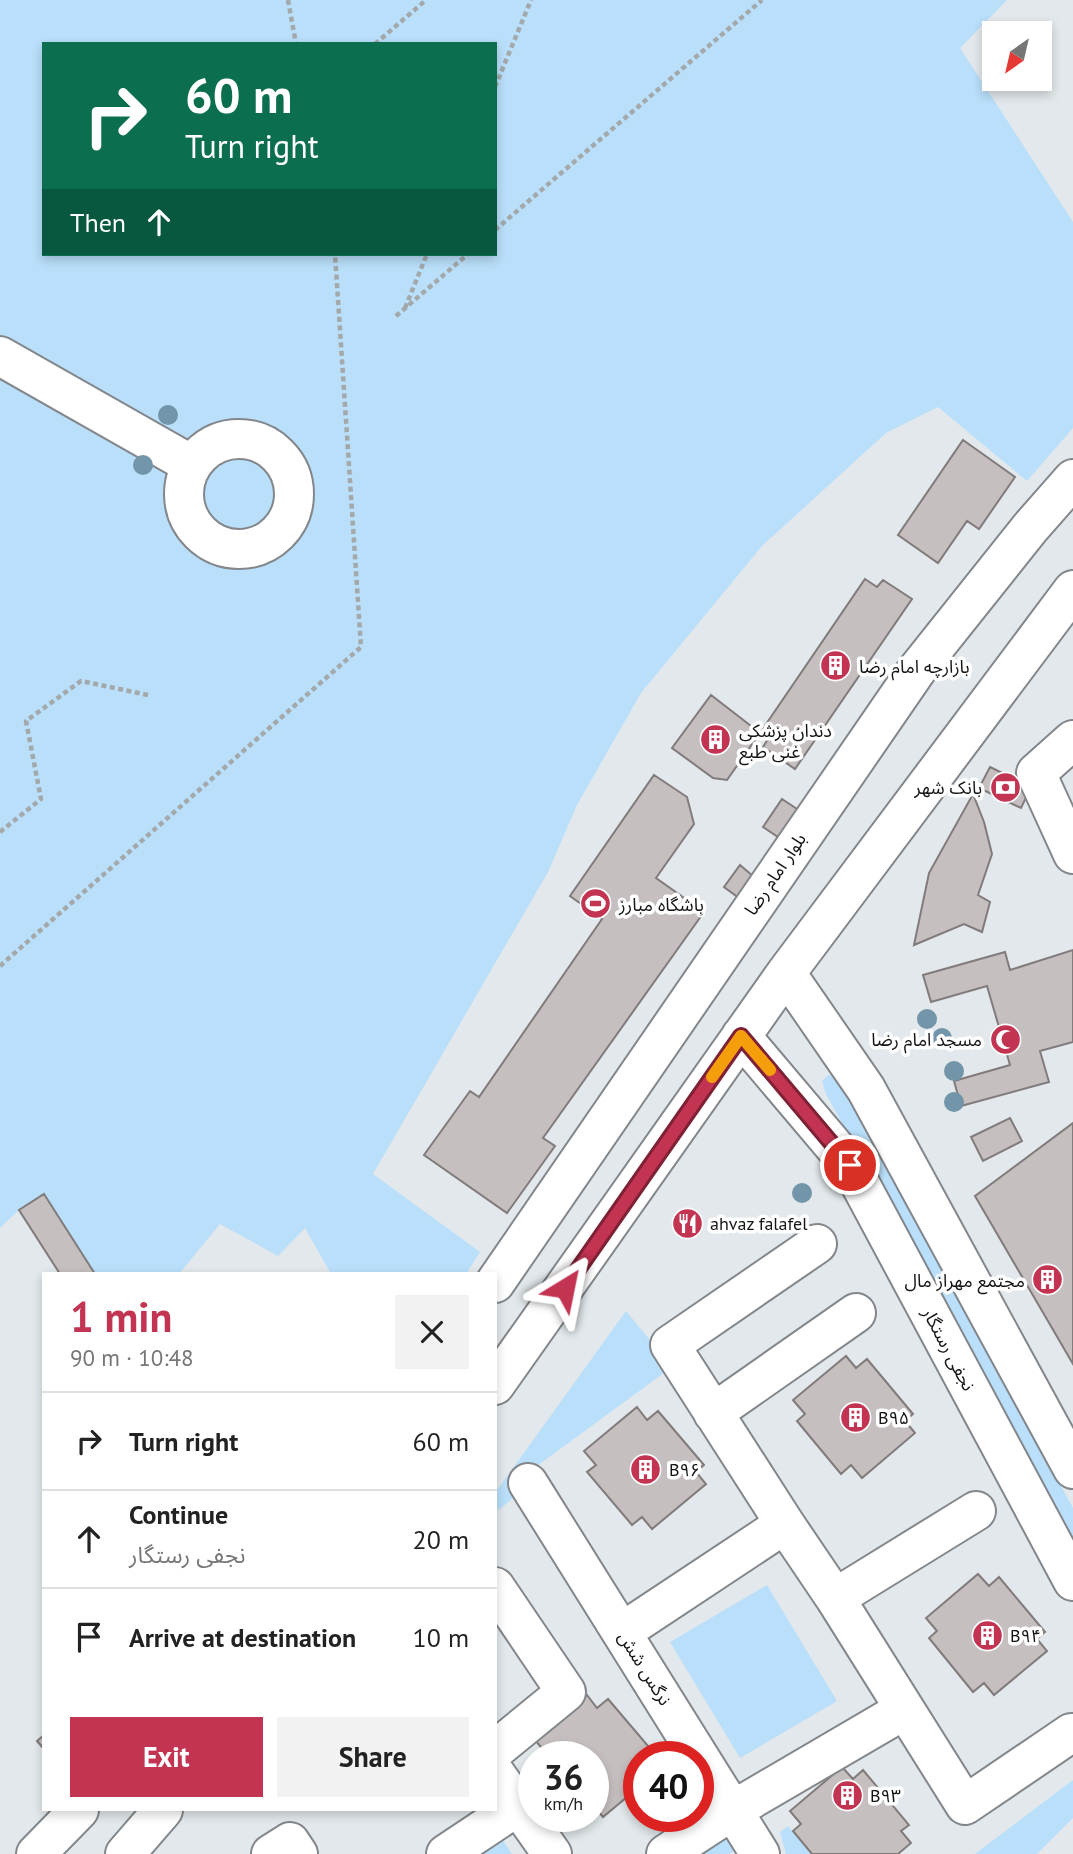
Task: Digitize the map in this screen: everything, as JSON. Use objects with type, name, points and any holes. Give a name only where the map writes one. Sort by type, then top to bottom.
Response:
[{"type":"street","points":[[0,356],[191,465]]},
{"type":"street","name":"بلوار امام رضا","points":[[497,1280],[916,671],[1030,528],[1073,479]]},
{"type":"street","points":[[497,1382],[786,973],[1073,590]]},
{"type":"street","points":[[1073,740],[1036,773],[1073,853]]},
{"type":"street","points":[[786,973],[866,1089],[1073,1469]]},
{"type":"street","name":"نجفی رستگار","points":[[741,1036],[850,1165],[1073,1581]]},
{"type":"street","points":[[817,1244],[670,1345],[835,1598],[965,1805],[1071,1733]]},
{"type":"street","points":[[713,1413],[856,1313]]},
{"type":"street","name":"نرگس شش","points":[[528,1483],[760,1854]]},
{"type":"street","points":[[835,1598],[976,1511]]},
{"type":"street","points":[[622,1632],[785,1524]]},
{"type":"street","points":[[497,1590],[566,1692],[497,1747]]},
{"type":"street","points":[[666,1854],[733,1810],[904,1710]]},
{"type":"street","points":[[446,1854],[518,1806],[497,1776]]},
{"type":"street","points":[[36,1854],[78,1811]]},
{"type":"street","points":[[125,1854],[162,1811]]},
{"type":"street","points":[[536,1832],[552,1854]]},
{"type":"street","points":[[271,1854],[290,1842],[299,1854]]},
{"type":"path","points":[[288,0],[296,42]]},
{"type":"path","points":[[377,42],[426,0]]},
{"type":"path","points":[[497,82],[531,0]]},
{"type":"path","points":[[497,228],[762,0]]},
{"type":"path","points":[[0,966],[362,647],[335,256]]},
{"type":"path","points":[[404,308],[426,256]]},
{"type":"path","points":[[396,316],[466,256]]},
{"type":"path","points":[[0,832],[41,799],[26,721],[81,681],[148,695]]},
{"type":"shaded area","points":[[0,0],[1007,0],[986,21],[982,21],[982,26],[960,48],[982,82],[982,91],[988,91],[1073,222],[1073,428],[1027,481],[938,407],[886,433],[762,546],[641,693],[577,805],[548,872],[373,1174],[480,1252],[467,1272],[330,1272],[305,1228],[278,1256],[220,1224],[181,1272],[94,1272],[44,1194],[19,1210],[0,1228]]},
{"type":"shaded area","points":[[828,1075],[838,1077],[1073,1508],[1073,1546],[825,1092],[822,1081]]},
{"type":"shaded area","points":[[626,1311],[672,1367],[511,1485],[514,1497],[499,1510],[497,1490]]},
{"type":"shaded area","points":[[767,1585],[837,1701],[740,1758],[670,1642]]},
{"type":"shaded area","points":[[1073,1780],[1073,1818],[1037,1854],[975,1854]]},
{"type":"shaded area","points":[[788,1826],[812,1854],[786,1854],[780,1832]]},
{"type":"shaded area","points":[[727,1835],[740,1847],[729,1854],[694,1854]]},
{"type":"shaded area","points":[[502,1839],[512,1854],[480,1854]]},
{"type":"building","points":[[963,440],[1015,477],[979,529],[967,521],[938,563],[898,535]]},
{"type":"building","name":"بازارچه امام رضا","points":[[865,579],[877,587],[883,580],[912,599],[795,769],[763,747],[768,739],[760,733]]},
{"type":"building","name":"دندان پزشکی غنی طبع","points":[[711,695],[760,733],[727,780],[713,778],[672,748]]},
{"type":"building","name":"بانک شهر","points":[[990,767],[1031,787],[1021,808],[979,788]]},
{"type":"building","points":[[654,775],[687,797],[694,824],[656,878],[704,912],[543,1138],[555,1146],[507,1213],[424,1155],[470,1091],[479,1097],[602,919],[570,896]]},
{"type":"building","points":[[973,794],[992,854],[978,895],[990,902],[982,932],[964,924],[914,945],[929,873]]},
{"type":"building","points":[[782,799],[800,811],[781,839],[763,827]]},
{"type":"building","points":[[740,865],[754,877],[739,898],[724,887]]},
{"type":"building","points":[[1073,950],[1073,1042],[1040,1051],[1049,1082],[961,1106],[954,1081],[1010,1065],[987,986],[931,1002],[923,975],[1005,952],[1010,970]]},
{"type":"building","points":[[1010,1118],[1022,1141],[983,1161],[971,1137]]},
{"type":"building","name":"مجتمع مهراز مال","points":[[1073,1123],[1073,1364],[975,1196]]},
{"type":"building","points":[[44,1194],[94,1272],[59,1272],[19,1210]]},
{"type":"building","name":"B۹۵","points":[[846,1356],[856,1368],[867,1359],[913,1414],[905,1421],[915,1433],[862,1478],[851,1465],[841,1474],[797,1421],[805,1414],[793,1400]]},
{"type":"building","name":"B۹۶","points":[[637,1407],[647,1420],[658,1411],[704,1465],[696,1472],[706,1484],[652,1529],[642,1517],[632,1525],[587,1472],[596,1465],[584,1451]]},
{"type":"building","name":"B۹۴","points":[[978,1574],[989,1586],[999,1577],[1045,1632],[1037,1639],[1047,1651],[994,1695],[984,1683],[973,1692],[929,1638],[937,1631],[926,1618]]},
{"type":"building","points":[[587,1695],[597,1708],[608,1699],[644,1741],[623,1741],[623,1800],[609,1812],[609,1741],[535,1740]]},
{"type":"building","name":"B۹۳","points":[[842,1767],[853,1779],[863,1770],[909,1825],[901,1831],[911,1843],[898,1854],[812,1854],[793,1831],[801,1824],[790,1811]]},
{"type":"slow traffic","points":[[712,1077],[741,1036],[770,1070]]},
{"type":"place","name":"بازارچه امام رضا","points":[[836,666]]},
{"type":"place","name":"دندان پزشکی غنی طبع","points":[[716,740]]},
{"type":"place","name":"بانک شهر","points":[[1005,787]]},
{"type":"place","name":"باشگاه مبارز","points":[[596,904]]},
{"type":"place","name":"مسجد امام رضا","points":[[1005,1039]]},
{"type":"place","name":"ahvaz falafel","points":[[687,1223]]},
{"type":"place","name":"مجتمع مهراز مال","points":[[1048,1280]]},
{"type":"place","name":"B۹۵","points":[[855,1417]]},
{"type":"place","name":"B۹۶","points":[[646,1469]]},
{"type":"place","name":"B۹۴","points":[[987,1635]]},
{"type":"place","name":"B۹۳","points":[[847,1795]]},
{"type":"route","points":[[565,1288],[741,1036],[850,1165]]}]
